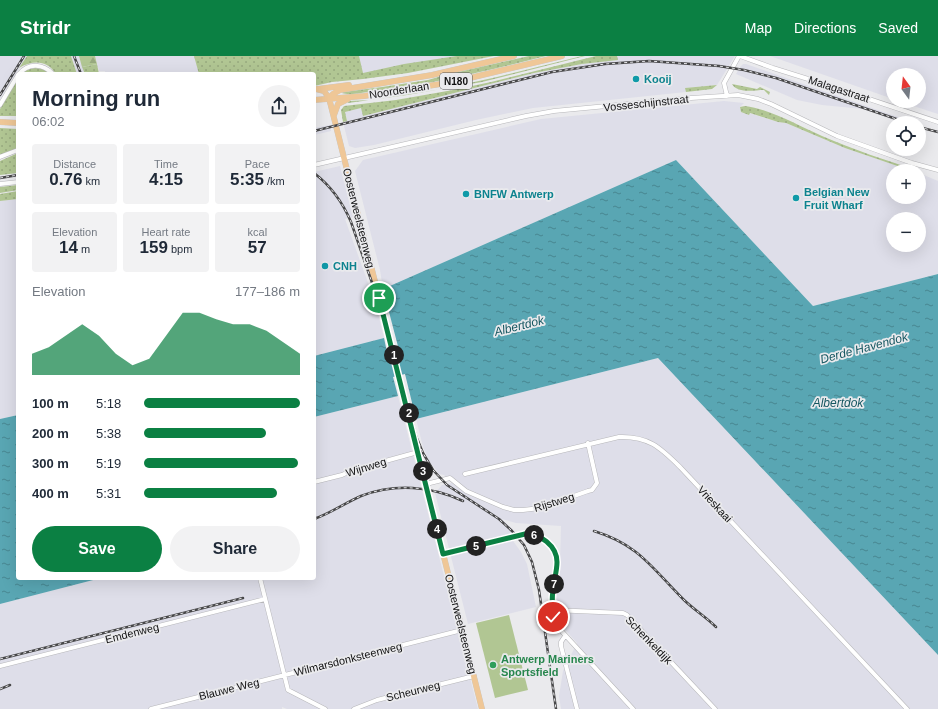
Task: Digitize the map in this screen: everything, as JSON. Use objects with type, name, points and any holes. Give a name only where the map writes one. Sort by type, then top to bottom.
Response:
[{"type":"main road","name":"Noorderlaan","points":[[329,98],[332,94],[340,90],[432,75],[514,56]]},
{"type":"main road","name":"Noorderlaan","points":[[316,100],[364,96],[454,82],[562,56]]},
{"type":"main road","name":"Noorderlaan","points":[[316,89],[371,84]]},
{"type":"main road","points":[[316,89],[324,91],[329,98]]},
{"type":"main road","points":[[334,117],[336,108],[340,103],[347,99],[364,96]]},
{"type":"main road","name":"Oosterweelsteenweg","points":[[329,98],[482,709]]},
{"type":"main road","points":[[0,122],[16,123]]},
{"type":"street","name":"Malagastraat","points":[[727,96],[724,83],[739,56],[938,122]]},
{"type":"street","points":[[22,72],[26,68],[38,65],[44,66],[51,72]]},
{"type":"street","points":[[0,105],[16,80]]},
{"type":"street","name":"Vosseschijnstraat","points":[[316,164],[526,116],[554,111],[691,98],[740,95],[765,102],[837,136],[912,163],[938,170]]},
{"type":"street","points":[[0,157],[16,151]]},
{"type":"street","points":[[0,184],[16,182]]},
{"type":"street","name":"Vrieskaai","points":[[466,474],[608,438],[632,436],[653,444],[664,451],[907,709]]},
{"type":"street","name":"Rijstweg","points":[[426,484],[450,478],[466,491],[510,509],[523,510],[540,508],[588,491],[595,487],[597,483],[588,443]]},
{"type":"street","name":"Wijnweg","points":[[316,482],[418,452]]},
{"type":"street","points":[[443,554],[525,534],[533,534],[543,538],[552,548],[557,560],[552,610],[555,624],[633,709]]},
{"type":"street","name":"Wilmarsdonksteenweg","points":[[260,580],[284,675],[462,630]]},
{"type":"street","name":"Emdenweg","points":[[0,666],[265,599]]},
{"type":"street","name":"Schenkeldijk","points":[[552,610],[623,613],[627,615],[715,709]]},
{"type":"street","points":[[565,636],[561,644],[577,709]]},
{"type":"street","points":[[284,675],[288,690],[325,709]]},
{"type":"street","name":"Blauwe Weg","points":[[154,709],[284,675]]},
{"type":"street","name":"Scheurweg","points":[[354,709],[377,700],[474,676]]},
{"type":"shaded area","points":[[0,56],[27,56],[16,72],[0,99]]},
{"type":"shaded area","points":[[71,56],[79,56],[84,72],[76,72]]},
{"type":"shaded area","points":[[95,56],[477,56],[384,74],[316,74],[316,72],[99,71]]},
{"type":"shaded area","points":[[617,56],[735,56],[717,85],[686,88],[686,92],[533,108],[476,120],[374,145],[355,148],[349,146],[343,122],[347,121],[345,112],[361,108],[364,116],[534,73],[582,64],[617,60]]},
{"type":"shaded area","points":[[770,56],[938,56],[938,114],[920,108],[926,108],[926,68],[886,68],[886,97]]},
{"type":"shaded area","points":[[743,64],[746,64],[895,116],[886,117],[863,109],[822,105],[797,100],[736,74]]},
{"type":"shaded area","points":[[724,101],[744,103],[740,107],[741,112],[786,123],[845,148],[892,164],[886,164],[886,204],[926,204],[926,176],[938,181],[938,274],[813,306],[676,160],[383,289],[380,270],[355,171],[363,160],[541,119]]},
{"type":"shaded area","points":[[330,125],[331,131],[316,135],[316,128]]},
{"type":"shaded area","points":[[340,166],[353,217],[345,219],[376,305],[384,338],[316,355],[316,172]]},
{"type":"shaded area","points":[[16,199],[16,415],[0,419],[0,201]]},
{"type":"shaded area","points":[[658,358],[938,655],[938,709],[561,709],[559,696],[563,671],[577,643],[560,624],[557,616],[556,602],[560,562],[561,526],[516,523],[502,519],[515,532],[508,534],[521,552],[527,564],[536,607],[468,624],[435,493],[442,485],[452,483],[444,475],[439,474],[429,461],[423,447],[416,419]]},
{"type":"shaded area","points":[[398,396],[478,709],[287,709],[282,707],[282,709],[0,709],[0,604],[93,580],[316,580],[316,416]]},
{"type":"green space","points":[[27,56],[71,56],[76,72],[54,72],[48,66],[39,63],[24,65],[19,68]]},
{"type":"green space","points":[[79,56],[95,56],[97,64],[82,67]]},
{"type":"green space","points":[[194,56],[359,56],[363,73],[404,64],[457,56],[494,56],[408,73],[332,82],[316,86],[316,72],[198,72]]},
{"type":"green space","points":[[529,56],[546,56],[418,85],[358,94],[342,93],[428,80]]},
{"type":"green space","points":[[582,56],[585,56],[482,82],[443,89]]},
{"type":"green space","points":[[596,56],[617,56],[618,60],[582,64],[534,73],[363,116],[361,108],[345,112],[347,121],[343,122],[341,110],[344,106],[396,100],[453,90]]},
{"type":"green space","points":[[97,64],[99,72],[84,72],[82,67]]},
{"type":"green space","points":[[35,68],[43,69],[47,72],[24,72]]},
{"type":"green space","points":[[16,82],[16,116],[0,116],[0,109]]},
{"type":"green space","points":[[732,84],[757,89],[760,87],[770,92],[769,95],[764,90],[742,90],[738,89]]},
{"type":"green space","points":[[717,85],[712,89],[686,92],[685,88]]},
{"type":"green space","points":[[438,90],[407,95],[377,99]]},
{"type":"green space","points":[[370,100],[348,103],[348,101]]},
{"type":"green space","points":[[745,106],[755,108],[774,114],[846,146],[897,164],[892,164],[845,148],[786,123],[750,113],[749,115],[741,112],[740,107]]},
{"type":"green space","points":[[0,128],[16,129],[16,149],[0,155]]},
{"type":"green space","points":[[16,154],[16,173],[0,175],[0,161]]},
{"type":"green space","points":[[16,185],[16,190],[0,193],[0,187]]},
{"type":"green space","points":[[16,191],[16,199],[0,201],[0,194]]},
{"type":"green space","points":[[509,615],[528,690],[495,698],[476,623]]},
{"type":"water","name":"Albertdok","points":[[676,160],[813,306],[938,274],[938,655],[658,358],[416,419],[405,374],[393,377],[398,396],[316,416],[316,355],[384,338],[388,357],[400,354],[383,289]]},
{"type":"water","points":[[16,415],[16,580],[93,580],[0,604],[0,419]]},
{"type":"railway","points":[[0,95],[24,56]]},
{"type":"railway","points":[[74,56],[80,72]]},
{"type":"railway","points":[[316,131],[552,72],[605,64],[649,61],[719,66],[744,70],[776,78],[887,116]]},
{"type":"railway","points":[[926,129],[938,132]]},
{"type":"railway","points":[[0,178],[16,175]]},
{"type":"railway","points":[[316,175],[326,183],[336,195],[351,222],[387,326],[416,436],[423,453],[433,470],[447,485],[499,519],[512,531],[524,545],[532,562],[539,590],[556,709]]},
{"type":"railway","points":[[316,518],[361,496],[387,489],[426,489],[463,501]]},
{"type":"railway","points":[[594,531],[622,543],[633,550],[653,567],[687,603],[716,627]]},
{"type":"railway","points":[[0,659],[243,598]]},
{"type":"railway","points":[[0,689],[10,685]]},
{"type":"place","name":"Kooij","points":[[636,79]]},
{"type":"place","name":"BNFW Antwerp","points":[[466,194]]},
{"type":"place","name":"Belgian New Fruit Wharf","points":[[796,198]]},
{"type":"place","name":"CNH","points":[[325,266]]},
{"type":"place","name":"Antwerp Mariners Sportsfield","points":[[493,665]]},
{"type":"route","points":[[379,298],[400,377],[443,554],[525,534],[533,534],[543,538],[552,548],[557,560],[553,592],[553,617]]},
{"type":"water label","name":"Derde Havendok","points":[[864,348]]}]
